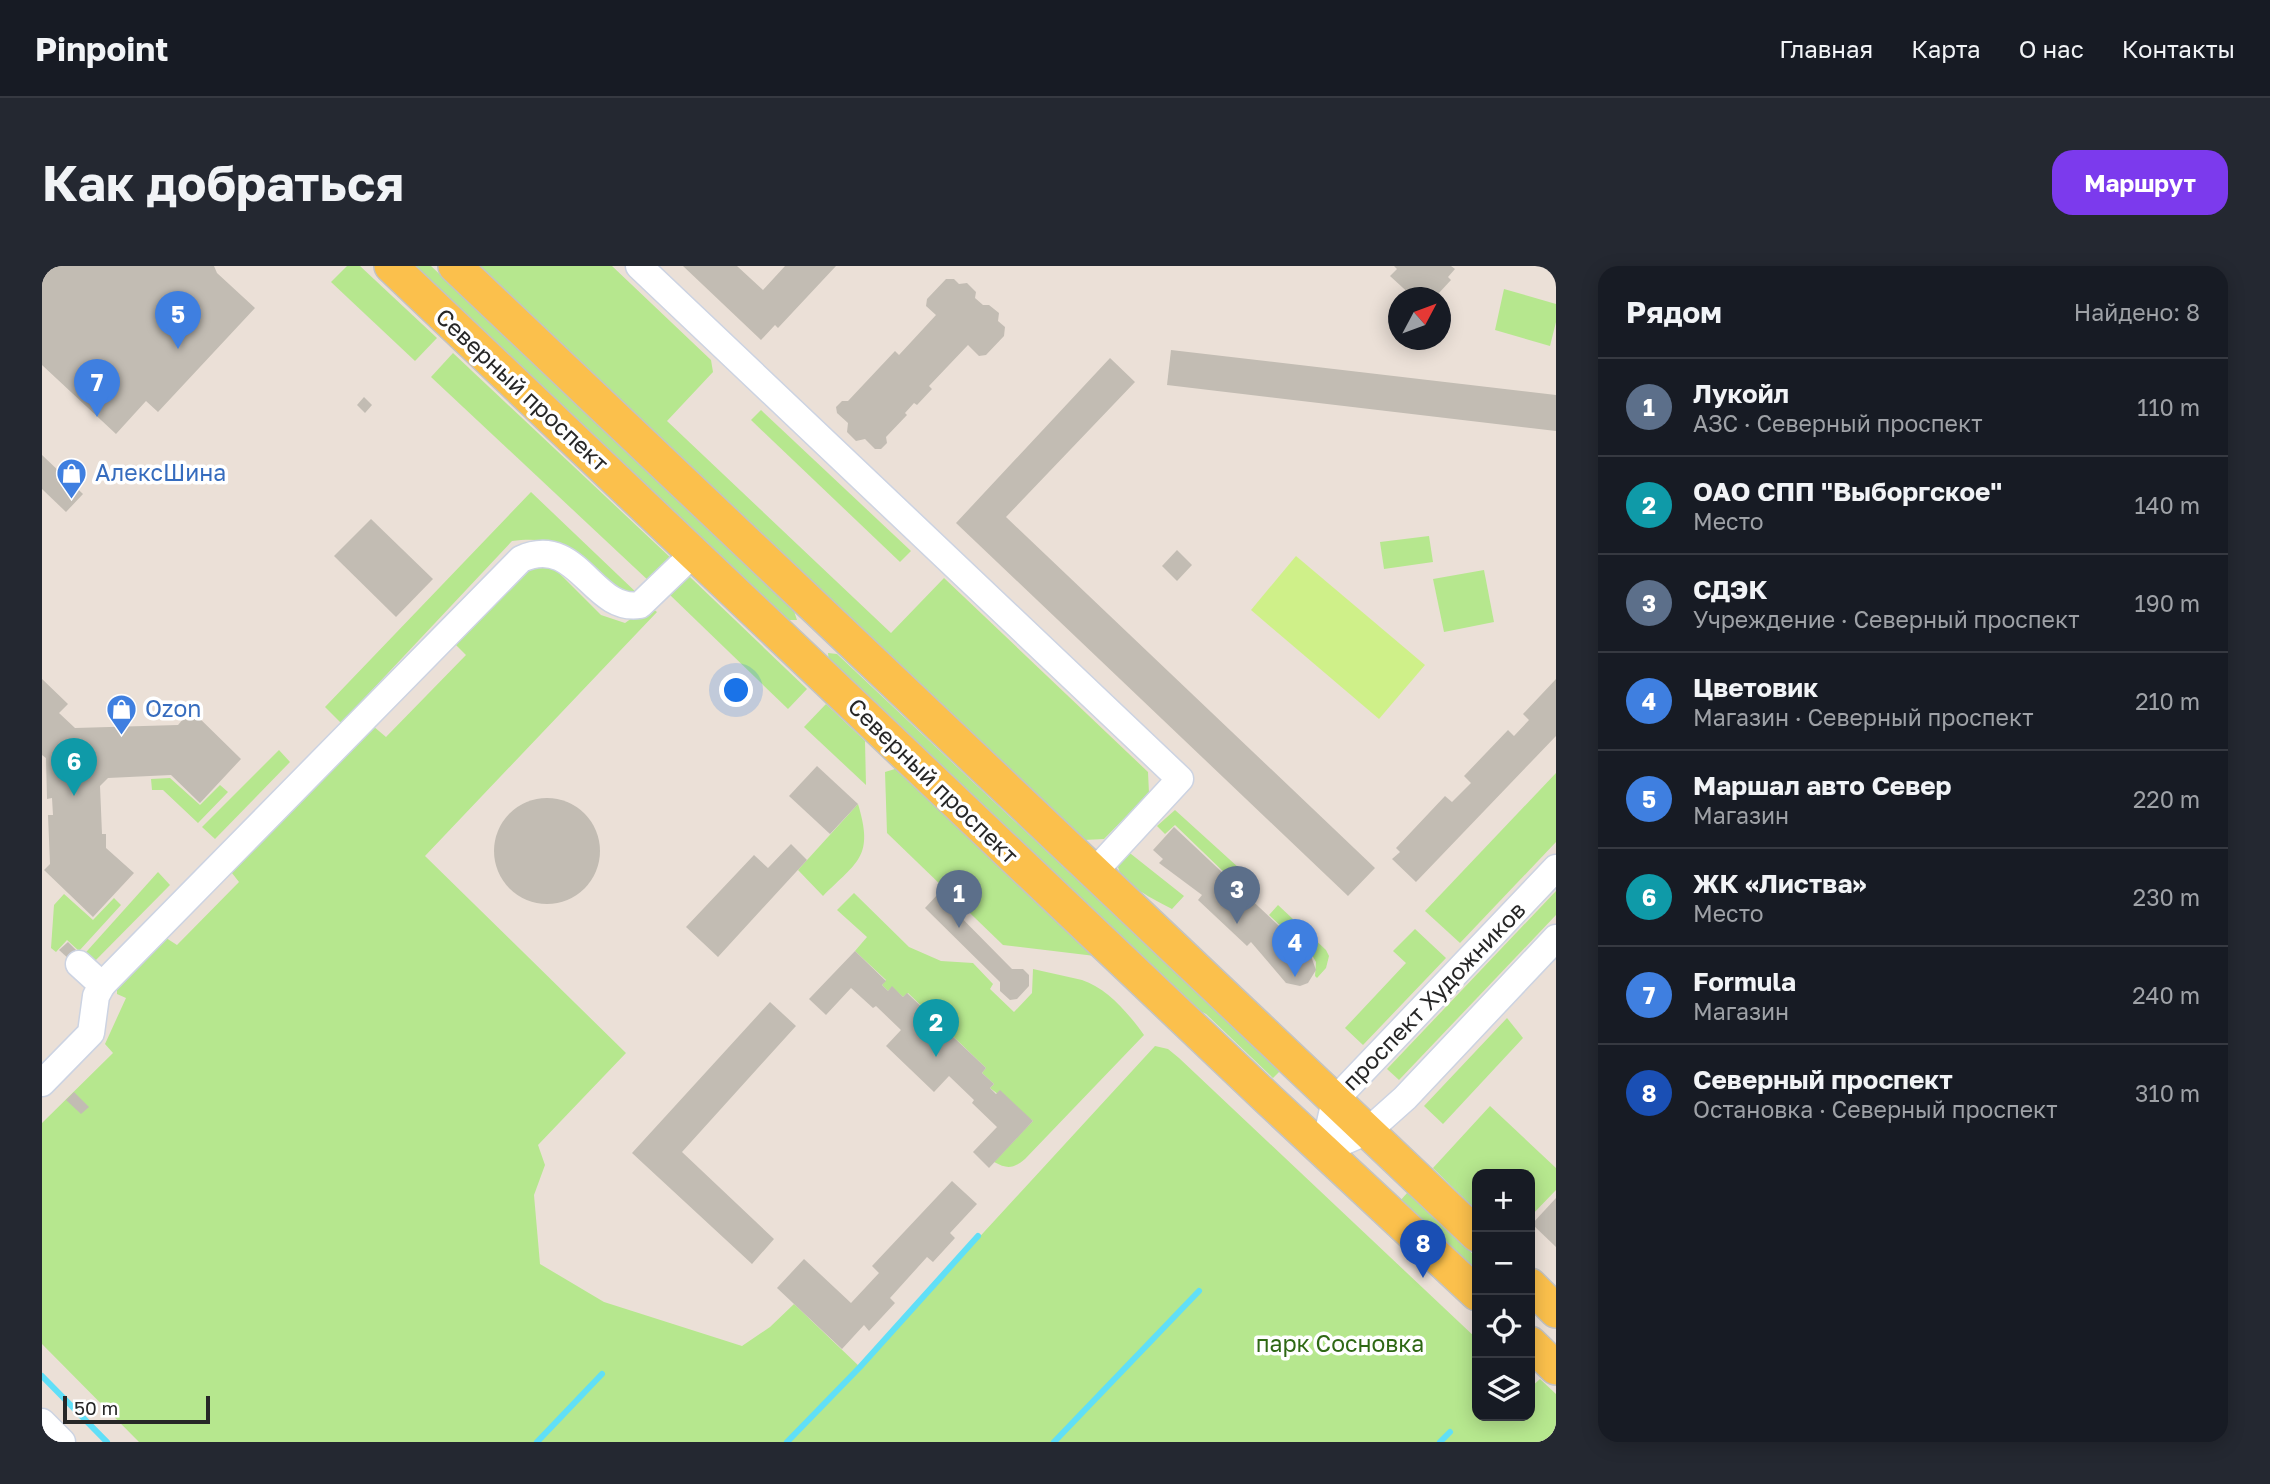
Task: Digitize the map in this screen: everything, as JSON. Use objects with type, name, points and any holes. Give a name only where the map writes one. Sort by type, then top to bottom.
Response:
[{"type":"main road","name":"Северный проспект","points":[[391,266],[1472,1289]]},
{"type":"main road","name":"Северный проспект","points":[[455,266],[1474,1232]]},
{"type":"main road","points":[[1535,1290],[1556,1311]]},
{"type":"main road","points":[[1535,1348],[1556,1368]]},
{"type":"street","points":[[639,266],[1180,779],[1094,872]]},
{"type":"street","points":[[42,1083],[91,1033],[96,996],[102,985],[521,559],[550,553],[564,558],[615,602],[629,607],[640,605],[694,553]]},
{"type":"street","name":"проспект Художников","points":[[1324,1150],[1335,1100],[1556,868]]},
{"type":"street","name":"проспект Художников","points":[[1324,1150],[1368,1131],[1405,1098],[1556,938]]},
{"type":"street","points":[[79,964],[102,985]]},
{"type":"street","points":[[42,1422],[62,1442]]},
{"type":"green space","points":[[347,266],[360,266],[437,338],[415,361],[331,282]]},
{"type":"green space","points":[[412,266],[431,266],[793,608],[797,620],[785,620]]},
{"type":"green space","points":[[478,266],[612,266],[711,360],[713,372],[667,421],[891,633],[944,578],[1148,772],[1149,793],[1104,839],[1084,840]]},
{"type":"green space","points":[[1504,289],[1556,304],[1556,322],[1550,346],[1495,330]]},
{"type":"green space","points":[[453,353],[673,560],[651,583],[431,377]]},
{"type":"green space","points":[[761,410],[911,551],[900,562],[751,420]]},
{"type":"green space","points":[[531,492],[640,596],[628,597],[589,562],[563,546],[532,540],[512,541],[341,723],[325,707]]},
{"type":"green space","points":[[1429,536],[1433,562],[1384,569],[1380,542]]},
{"type":"green space","points":[[1296,556],[1425,665],[1379,719],[1251,610]]},
{"type":"green space","name":"парк Сосновка","points":[[549,563],[601,615],[625,623],[649,606],[657,612],[425,856],[626,1053],[538,1145],[545,1165],[534,1195],[540,1264],[604,1302],[742,1346],[770,1327],[794,1304],[860,1367],[1155,1046],[1168,1049],[1179,1058],[1472,1334],[1472,1421],[1535,1421],[1535,1384],[1540,1379],[1556,1394],[1556,1442],[139,1442],[42,1344],[42,1123],[113,1053],[105,1044],[126,998],[117,994],[117,985],[163,936],[177,945],[239,882],[228,868],[373,726],[386,737],[466,655],[454,643],[520,569]]},
{"type":"green space","points":[[1484,570],[1494,622],[1444,632],[1433,579]]},
{"type":"green space","points":[[689,576],[807,689],[788,709],[670,595]]},
{"type":"green space","points":[[828,653],[837,654],[1280,1071],[1273,1078],[1206,1014],[1189,1005],[829,662]]},
{"type":"green space","points":[[826,704],[865,741],[866,785],[804,727]]},
{"type":"green space","points":[[279,750],[290,762],[215,839],[202,827]]},
{"type":"green space","points":[[895,769],[1095,956],[1003,945],[887,833],[885,772]]},
{"type":"green space","points":[[1556,773],[1556,842],[1460,943],[1425,911]]},
{"type":"green space","points":[[170,778],[200,805],[220,785],[228,792],[198,823],[163,790],[152,790],[151,779]]},
{"type":"green space","points":[[858,804],[864,836],[860,857],[823,896],[798,870]]},
{"type":"green space","points":[[1175,810],[1239,868],[1230,878],[1175,825],[1165,834],[1157,826]]},
{"type":"green space","points":[[1126,850],[1184,896],[1172,909],[1139,891],[1124,878],[1118,864]]},
{"type":"green space","points":[[158,872],[170,885],[88,968],[79,960]]},
{"type":"green space","points":[[1556,891],[1556,915],[1399,1080],[1387,1069]]},
{"type":"green space","points":[[854,893],[909,947],[941,961],[973,963],[993,984],[990,989],[1014,1012],[1032,993],[1033,969],[1082,980],[1100,989],[1124,1010],[1144,1035],[1025,1159],[1017,1165],[1006,1167],[994,1162],[1033,1121],[990,1088],[994,1084],[982,1073],[986,1068],[908,993],[903,997],[892,987],[888,991],[882,985],[886,980],[855,951],[867,937],[837,910]]},
{"type":"green space","points":[[64,894],[93,920],[114,898],[121,905],[79,951],[67,940],[56,952],[51,948],[54,905]]},
{"type":"green space","points":[[1278,905],[1326,950],[1329,956],[1326,968],[1317,978],[1316,962],[1312,955],[1269,915]]},
{"type":"green space","points":[[1415,929],[1446,958],[1363,1045],[1345,1028],[1406,963],[1393,951]]},
{"type":"green space","points":[[1507,1018],[1523,1038],[1443,1124],[1424,1106]]},
{"type":"green space","points":[[1490,1106],[1556,1168],[1556,1190],[1535,1212],[1535,1169],[1472,1169],[1472,1206],[1433,1168]]},
{"type":"green space","points":[[1408,1192],[1472,1253],[1472,1271],[1399,1202]]},
{"type":"building","points":[[42,266],[214,266],[217,273],[255,308],[158,412],[146,401],[116,434],[42,365]]},
{"type":"building","points":[[683,266],[737,266],[763,290],[785,266],[836,266],[778,328],[775,325],[761,340]]},
{"type":"building","points":[[1394,266],[1451,266],[1455,269],[1444,287],[1402,287],[1390,276],[1397,269]]},
{"type":"building","points":[[946,279],[954,279],[959,284],[967,283],[976,292],[975,298],[999,313],[998,321],[1005,327],[1004,336],[986,355],[979,356],[968,345],[929,386],[932,389],[905,413],[907,415],[886,437],[887,443],[881,449],[875,449],[865,439],[856,441],[847,432],[848,423],[837,413],[836,407],[842,401],[848,401],[895,351],[899,355],[936,315],[926,306],[927,299]]},
{"type":"building","points":[[1171,350],[1556,395],[1556,431],[1167,385]]},
{"type":"building","points":[[1110,358],[1135,382],[1006,517],[1375,868],[1348,896],[956,523]]},
{"type":"building","points":[[364,397],[372,405],[365,413],[357,405]]},
{"type":"building","points":[[42,455],[83,494],[66,512],[42,489]]},
{"type":"building","points":[[371,519],[433,579],[396,617],[334,556]]},
{"type":"building","points":[[1177,550],[1192,565],[1177,581],[1162,566]]},
{"type":"building","points":[[42,679],[68,704],[59,713],[75,728],[178,725],[191,710],[241,759],[200,803],[171,775],[108,778],[100,786],[102,834],[106,834],[106,848],[134,873],[93,917],[44,870],[50,864],[48,815],[53,815],[52,798],[47,799],[46,758],[42,755]]},
{"type":"building","points":[[1556,679],[1556,736],[1416,882],[1392,859],[1400,852],[1396,848],[1445,796],[1452,802],[1471,783],[1464,776],[1508,730],[1514,736],[1529,720],[1523,714]]},
{"type":"building","points":[[817,766],[858,804],[830,834],[789,796]]},
{"type":"building","points":[[547,798],[567,802],[584,814],[596,831],[600,851],[596,871],[584,888],[567,900],[547,904],[527,900],[510,888],[498,871],[494,851],[498,831],[510,814],[527,802]]},
{"type":"building","points":[[1174,827],[1311,956],[1316,970],[1308,983],[1300,986],[1286,983],[1251,942],[1247,946],[1198,900],[1202,895],[1159,863],[1163,859],[1153,850]]},
{"type":"building","points":[[791,844],[807,860],[718,957],[686,927],[754,855],[768,868]]},
{"type":"building","points":[[938,894],[1012,969],[1023,969],[1029,975],[1029,986],[1017,999],[1010,1000],[1000,991],[1000,982],[925,908]]},
{"type":"building","points":[[68,942],[77,951],[70,960],[59,950]]},
{"type":"building","points":[[855,951],[886,981],[882,985],[888,991],[892,986],[903,997],[907,993],[986,1068],[982,1073],[994,1084],[990,1088],[996,1094],[1000,1090],[1033,1121],[989,1168],[973,1152],[997,1127],[949,1076],[934,1092],[886,1046],[901,1030],[876,1006],[873,1008],[851,988],[826,1015],[809,999]]},
{"type":"building","points":[[770,1002],[796,1026],[682,1152],[774,1239],[752,1264],[632,1153]]},
{"type":"building","points":[[74,1092],[89,1107],[81,1114],[66,1100]]},
{"type":"building","points":[[952,1181],[977,1204],[950,1233],[955,1238],[933,1262],[927,1257],[890,1298],[895,1303],[869,1331],[864,1325],[842,1349],[777,1288],[804,1259],[851,1303],[879,1273],[872,1266]]},
{"type":"building","points":[[1556,1198],[1556,1247],[1535,1227],[1535,1221]]},
{"type":"waterway","points":[[787,1442],[860,1367],[978,1236]]},
{"type":"waterway","points":[[1054,1442],[1199,1291]]},
{"type":"waterway","points":[[537,1442],[602,1374]]},
{"type":"waterway","points":[[42,1376],[107,1442]]},
{"type":"waterway","points":[[1440,1442],[1450,1432]]},
{"type":"place","name":"Маршал авто Север","points":[[178,349]]},
{"type":"place","name":"Formula","points":[[97,417]]},
{"type":"place","name":"АлексШина","points":[[72,500]]},
{"type":"place","name":"Ozon","points":[[122,736]]},
{"type":"place","name":"ЖК «Листва»","points":[[74,796]]},
{"type":"place","name":"СДЭК","points":[[1237,924]]},
{"type":"place","name":"Лукойл","points":[[959,928]]},
{"type":"place","name":"Цветовик","points":[[1295,977]]},
{"type":"place","name":"ОАО СПП \"Выборгское\"","points":[[936,1057]]},
{"type":"place","name":"Северный проспект","points":[[1423,1278]]}]
